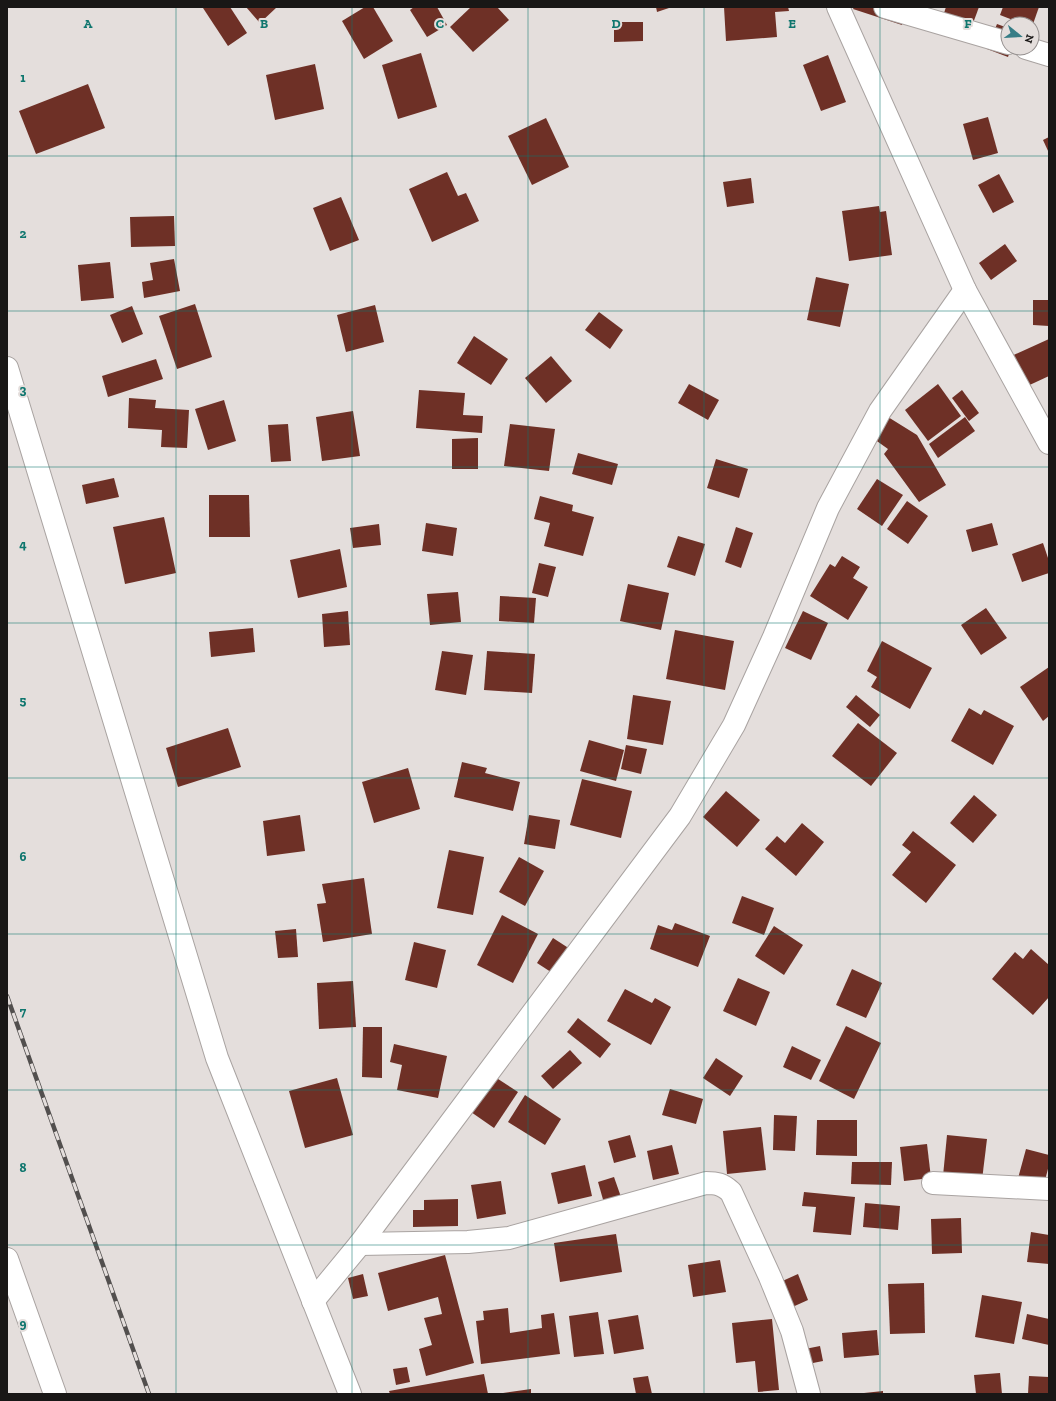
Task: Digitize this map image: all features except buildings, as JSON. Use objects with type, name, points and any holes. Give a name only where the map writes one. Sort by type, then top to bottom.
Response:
[{"type":"street","points":[[838,7],[965,290],[1049,443]]},
{"type":"street","points":[[885,7],[1000,41]]},
{"type":"street","points":[[313,1301],[360,1244],[680,816],[734,725],[774,637],[828,508],[876,418],[965,290]]},
{"type":"street","points":[[7,368],[216,1058],[350,1394]]},
{"type":"street","points":[[360,1244],[468,1242],[509,1238],[706,1183],[724,1185],[730,1192],[792,1331],[809,1394]]},
{"type":"street","points":[[933,1183],[1049,1189]]},
{"type":"street","points":[[7,1259],[55,1394]]},
{"type":"railway","points":[[7,996],[149,1394]]}]
